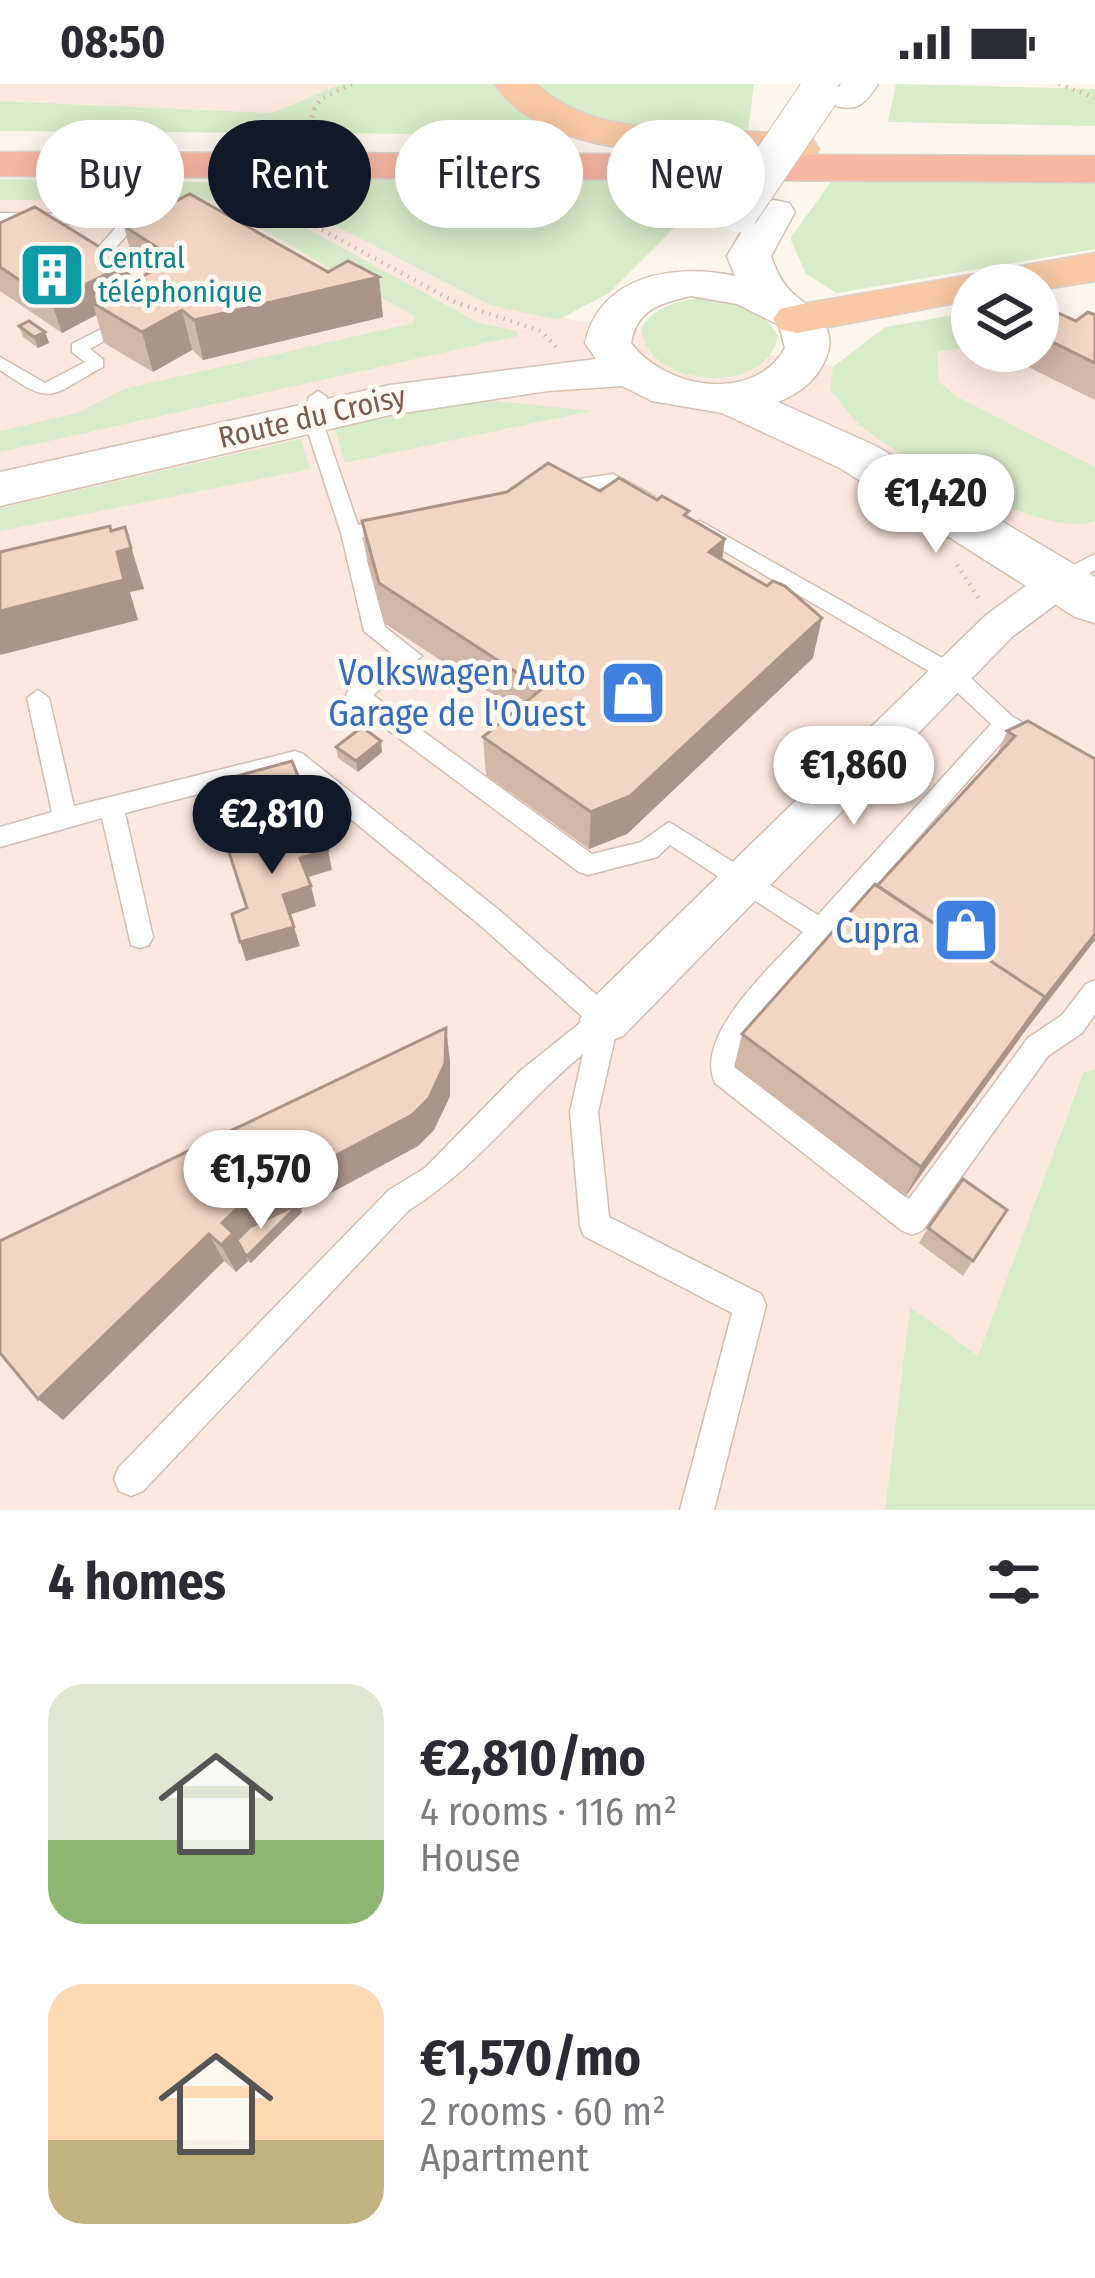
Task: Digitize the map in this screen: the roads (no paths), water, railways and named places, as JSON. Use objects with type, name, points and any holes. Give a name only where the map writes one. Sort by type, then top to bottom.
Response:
[{"type":"highway","points":[[514,84],[545,111],[588,128],[640,137],[758,141],[798,149]]},
{"type":"highway","points":[[0,146],[1095,147]]},
{"type":"highway","points":[[0,164],[1095,169]]},
{"type":"highway","points":[[1059,273],[1095,267]]},
{"type":"highway","points":[[790,328],[951,292]]},
{"type":"main road","points":[[765,199],[839,90]]},
{"type":"main road","points":[[673,286],[739,228]]},
{"type":"main road","points":[[753,228],[749,256],[790,328],[816,402],[858,457]]},
{"type":"main road","points":[[727,285],[790,328],[785,379],[728,397],[669,391],[618,350],[630,301],[673,286],[727,285]]},
{"type":"main road","name":"Route du Croisy","points":[[0,489],[554,344],[618,350]]},
{"type":"main road","name":"Route du Croisy","points":[[0,470],[315,407],[469,384],[618,350]]},
{"type":"main road","points":[[728,397],[858,457],[1084,582]]},
{"type":"street","points":[[604,1020],[1009,616],[1084,582]]},
{"type":"lane","points":[[0,218],[36,219]]},
{"type":"lane","points":[[125,228],[98,257],[131,278]]},
{"type":"lane","points":[[0,362],[44,391],[97,363],[78,348],[148,309]]},
{"type":"lane","points":[[315,407],[375,631],[411,656],[357,695],[588,866],[648,850],[669,832],[820,930]]},
{"type":"lane","points":[[525,495],[613,480],[952,674],[1006,723],[1095,773]]},
{"type":"lane","points":[[351,533],[416,519]]},
{"type":"lane","points":[[38,698],[65,818]]},
{"type":"lane","points":[[1006,723],[744,1016],[725,1053],[725,1075],[912,1220],[1038,1047],[1072,1024],[1095,992]]},
{"type":"lane","points":[[0,837],[295,760],[490,918],[604,1020]]},
{"type":"lane","points":[[111,806],[140,937]]},
{"type":"lane","points":[[131,1479],[399,1200],[435,1178],[529,1081],[604,1020]]},
{"type":"lane","points":[[604,1020],[584,1112],[595,1226],[750,1305],[698,1510]]},
{"type":"place","name":"Central téléphonique","points":[[52,275]]},
{"type":"place","name":"Volkswagen Auto Garage de l'Ouest","points":[[633,693]]},
{"type":"place","name":"Cupra","points":[[966,930]]}]
